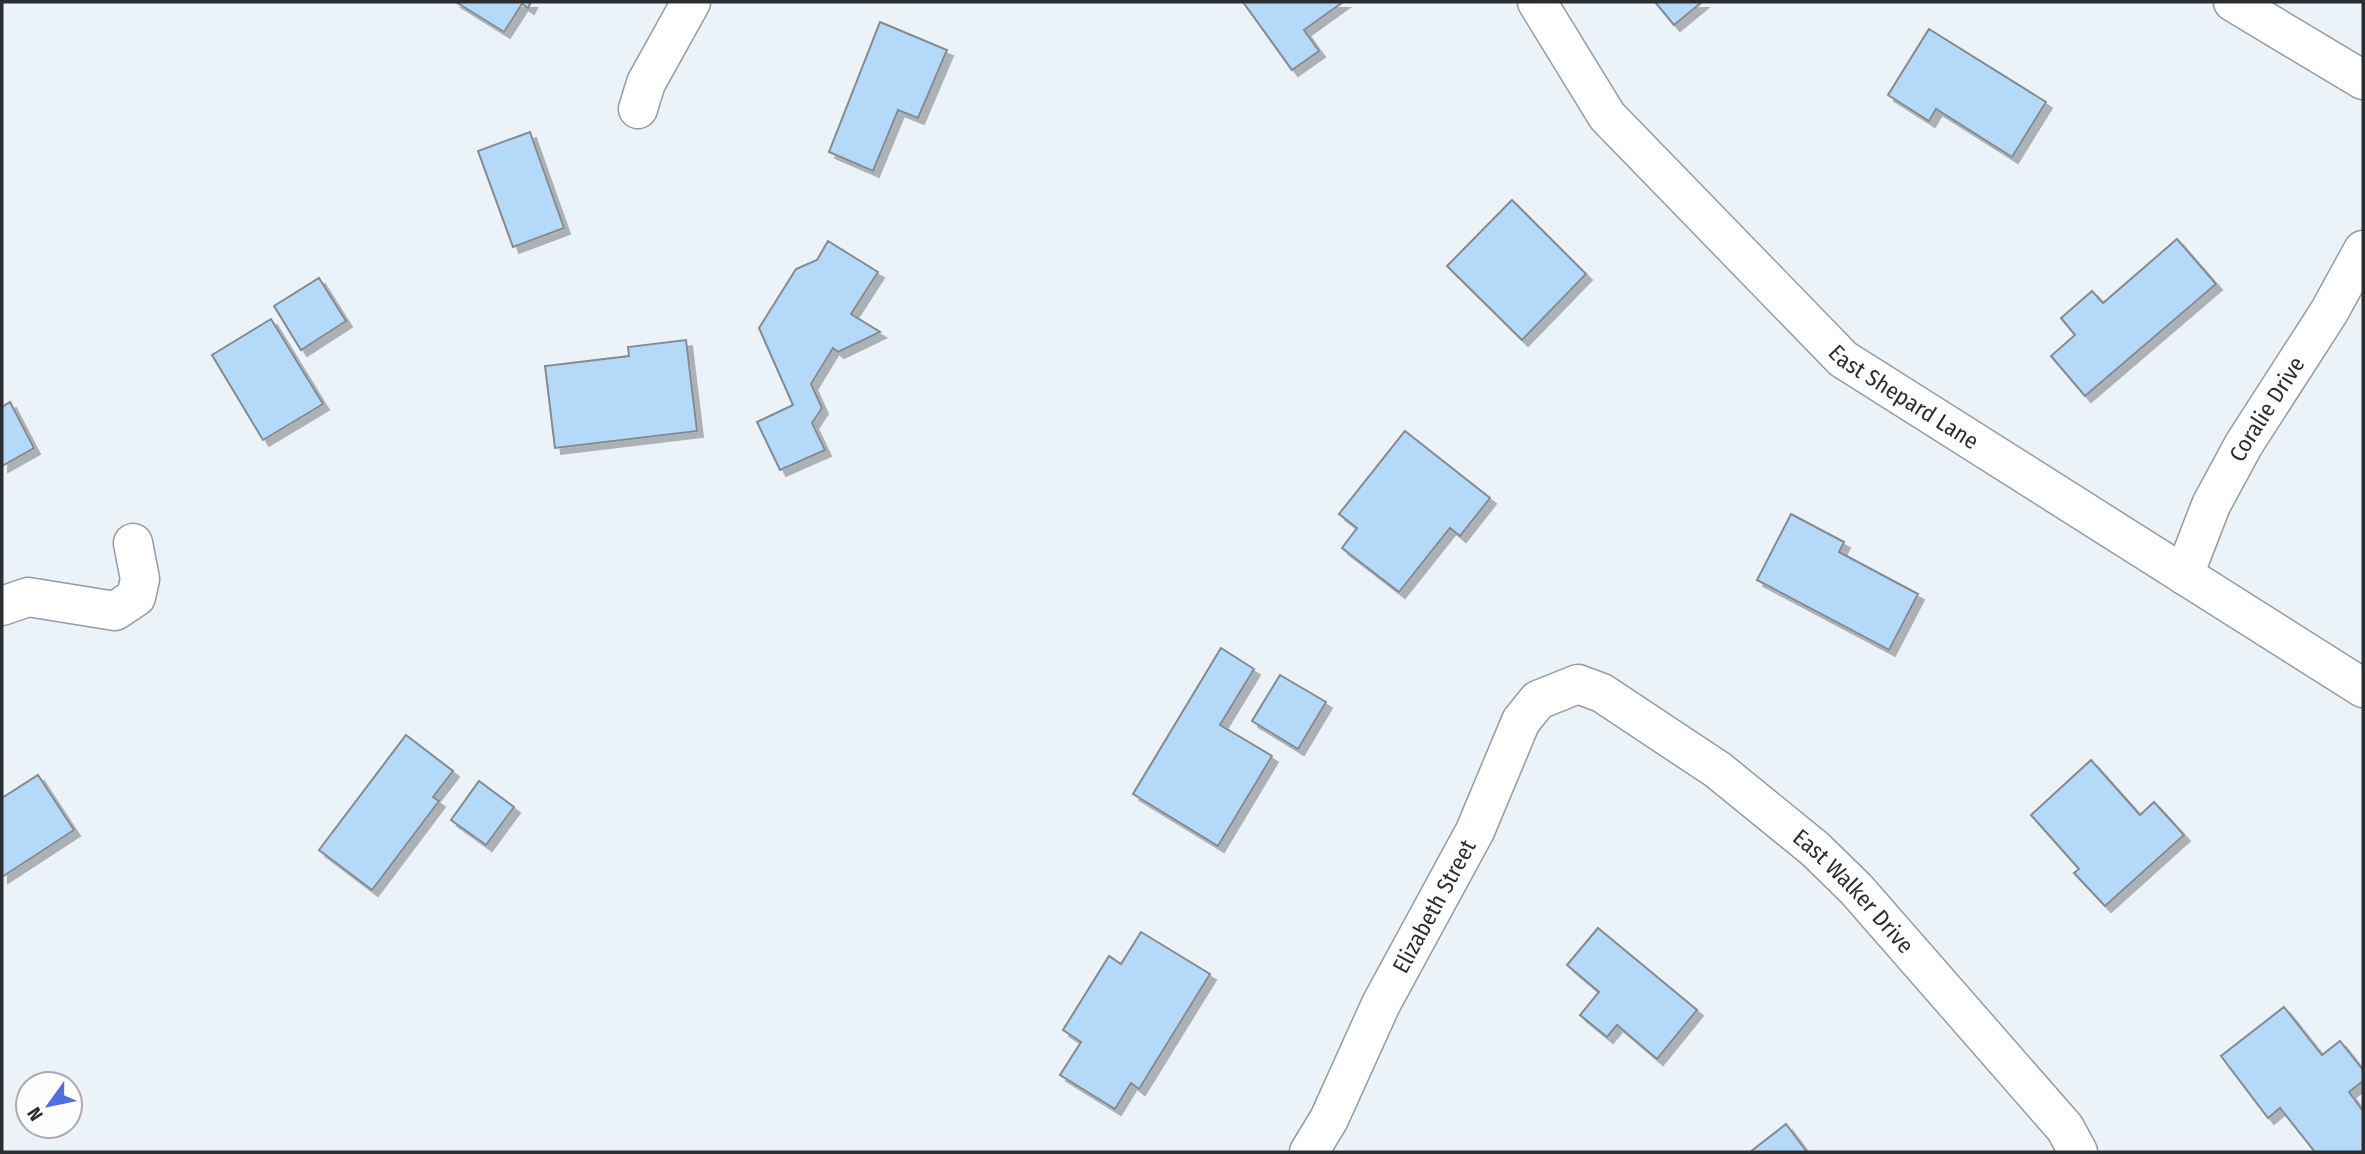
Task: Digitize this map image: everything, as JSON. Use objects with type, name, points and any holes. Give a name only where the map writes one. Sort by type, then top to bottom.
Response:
[{"type":"street","points":[[638,109],[646,83],[691,2]]},
{"type":"street","name":"East Shepard Lane","points":[[1537,2],[1607,116],[1843,359],[2363,688]]},
{"type":"street","points":[[2233,2],[2363,80]]},
{"type":"street","name":"Coralie Drive","points":[[2184,575],[2211,505],[2244,444],[2329,313],[2363,250]]},
{"type":"street","points":[[2,606],[27,597],[115,611],[136,597],[140,579],[133,542]]},
{"type":"street","name":"Elizabeth Street","points":[[1309,1152],[1329,1119],[1381,1004],[1475,831],[1521,721],[1538,700],[1578,684]]},
{"type":"street","name":"East Walker Drive","points":[[1578,684],[1602,693],[1718,770],[1815,849],[1856,888],[2056,1117],[2078,1152]]},
{"type":"building","points":[[456,2],[531,2],[528,8],[522,4],[504,32]]},
{"type":"building","points":[[1243,2],[1343,2],[1304,30],[1319,51],[1292,70]]},
{"type":"building","points":[[1655,2],[1702,2],[1674,25]]},
{"type":"building","points":[[880,22],[947,50],[918,118],[898,110],[873,171],[829,152]]},
{"type":"building","points":[[1929,29],[2046,102],[2012,157],[1936,109],[1929,121],[1888,95]]},
{"type":"building","points":[[530,132],[564,228],[513,247],[478,151]]},
{"type":"building","points":[[1512,200],[1586,274],[1522,340],[1447,266]]},
{"type":"building","points":[[2177,239],[2216,284],[2085,396],[2051,356],[2075,335],[2061,318],[2092,291],[2103,303]]},
{"type":"building","points":[[828,241],[878,272],[851,314],[880,332],[838,352],[833,348],[811,384],[822,408],[812,423],[825,450],[780,470],[757,422],[793,405],[759,328],[796,269],[817,260]]},
{"type":"building","points":[[319,278],[346,321],[301,350],[274,306]]},
{"type":"building","points":[[271,319],[323,404],[263,440],[212,355]]},
{"type":"building","points":[[686,340],[697,431],[555,448],[545,366],[629,356],[628,347]]},
{"type":"building","points":[[10,402],[34,448],[2,466],[2,407]]},
{"type":"building","points":[[1405,431],[1490,498],[1460,536],[1450,528],[1399,592],[1342,548],[1357,528],[1339,514]]},
{"type":"building","points":[[1791,514],[1844,542],[1839,552],[1918,594],[1889,650],[1757,580]]},
{"type":"building","points":[[1221,648],[1254,669],[1220,725],[1272,756],[1218,846],[1133,794]]},
{"type":"building","points":[[1280,675],[1326,702],[1298,749],[1252,721]]},
{"type":"building","points":[[406,735],[453,771],[433,797],[439,801],[372,890],[319,850]]},
{"type":"building","points":[[2091,760],[2140,815],[2154,802],[2184,835],[2105,906],[2074,873],[2079,869],[2031,815]]},
{"type":"building","points":[[38,775],[74,830],[2,877],[2,798]]},
{"type":"building","points":[[479,781],[514,807],[486,845],[451,820]]},
{"type":"building","points":[[1598,928],[1697,1010],[1657,1059],[1617,1025],[1607,1037],[1580,1015],[1599,992],[1567,965]]},
{"type":"building","points":[[1141,932],[1210,974],[1139,1089],[1131,1083],[1115,1109],[1060,1075],[1081,1042],[1063,1030],[1109,956],[1121,964]]},
{"type":"building","points":[[2284,1007],[2322,1055],[2340,1041],[2363,1070],[2363,1081],[2349,1092],[2363,1111],[2363,1152],[2315,1152],[2280,1108],[2268,1118],[2221,1056]]},
{"type":"building","points":[[1786,1124],[1807,1152],[1750,1152]]}]
